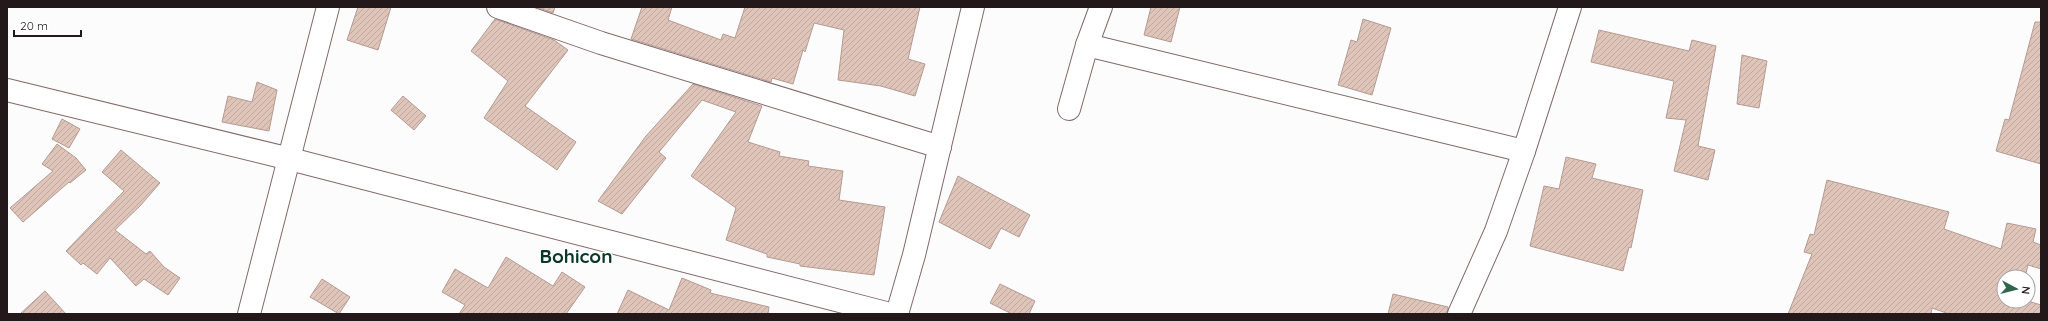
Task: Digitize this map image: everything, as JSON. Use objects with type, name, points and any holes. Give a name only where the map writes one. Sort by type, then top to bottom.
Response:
[{"type":"street","points":[[249,314],[328,7]]},
{"type":"street","points":[[498,7],[608,45],[940,147]]},
{"type":"street","points":[[897,314],[914,255],[973,7]]},
{"type":"street","points":[[1069,109],[1087,45],[1101,7]]},
{"type":"street","points":[[1460,314],[1496,231],[1524,151],[1570,7]]},
{"type":"street","points":[[1087,45],[1524,151]]},
{"type":"street","points":[[7,90],[290,159],[890,314]]},
{"type":"building","points":[[358,7],[391,7],[378,50],[347,40]]},
{"type":"building","points":[[536,7],[555,7],[553,13]]},
{"type":"building","points":[[642,7],[672,7],[668,20],[721,40],[723,34],[735,38],[745,7],[920,7],[908,59],[925,64],[915,96],[881,86],[838,80],[844,30],[814,23],[805,52],[803,50],[793,84],[772,78],[771,82],[631,39]]},
{"type":"building","points":[[1151,7],[1180,7],[1171,42],[1144,35]]},
{"type":"building","points":[[495,19],[554,40],[568,50],[525,106],[576,142],[557,170],[484,118],[508,81],[471,51]]},
{"type":"building","points":[[1363,19],[1391,28],[1372,95],[1338,85],[1351,40],[1357,42]]},
{"type":"building","points":[[2035,22],[2041,22],[2041,164],[1996,151],[2005,119],[2009,120]]},
{"type":"building","points":[[1599,30],[1689,51],[1692,40],[1716,46],[1698,146],[1715,150],[1708,180],[1674,171],[1686,120],[1666,118],[1674,81],[1591,62]]},
{"type":"building","points":[[1742,55],[1767,61],[1759,108],[1737,104]]},
{"type":"building","points":[[257,82],[277,90],[269,131],[222,122],[228,96],[252,102]]},
{"type":"building","points":[[693,84],[762,106],[748,142],[780,152],[779,156],[809,161],[808,166],[843,171],[839,200],[885,207],[874,275],[800,266],[800,264],[767,257],[767,254],[726,240],[736,208],[691,176],[736,112],[702,100],[659,152],[666,158],[622,214],[598,201],[646,136]]},
{"type":"building","points":[[403,96],[426,116],[414,130],[391,110]]},
{"type":"building","points":[[62,119],[80,129],[69,148],[52,139]]},
{"type":"building","points":[[57,144],[76,158],[86,170],[70,183],[69,182],[23,222],[10,208],[53,171],[42,164]]},
{"type":"building","points":[[121,150],[160,183],[140,206],[115,230],[146,254],[150,251],[164,267],[180,278],[168,295],[144,279],[136,286],[110,258],[97,274],[83,263],[81,265],[66,251],[124,191],[102,172]]},
{"type":"building","points":[[1566,157],[1596,164],[1592,178],[1643,190],[1631,248],[1629,247],[1623,271],[1530,246],[1544,186],[1559,189]]},
{"type":"building","points":[[958,176],[1030,215],[1019,237],[1001,228],[990,249],[939,222]]},
{"type":"building","points":[[1827,180],[1949,212],[1944,229],[2001,249],[2007,223],[2036,229],[2033,242],[2041,245],[2041,269],[2028,265],[2027,269],[1996,269],[1996,309],[2036,309],[2036,303],[2041,305],[2041,314],[1949,314],[1932,308],[1931,314],[1788,314],[1812,254],[1804,252],[1810,234],[1814,235]]},
{"type":"building","points":[[506,257],[553,286],[562,272],[585,287],[566,314],[459,314],[465,305],[442,292],[455,269],[488,288]]},
{"type":"building","points":[[682,278],[711,290],[710,293],[769,307],[768,314],[617,314],[628,290],[669,310]]},
{"type":"building","points":[[322,279],[350,297],[339,314],[310,297]]},
{"type":"building","points":[[1000,284],[1035,301],[1029,314],[1012,314],[990,303]]},
{"type":"building","points":[[45,291],[66,314],[20,314]]},
{"type":"building","points":[[1393,294],[1448,307],[1447,314],[1388,314]]},
{"type":"district","name":"Bohicon","points":[[576,256]]}]
